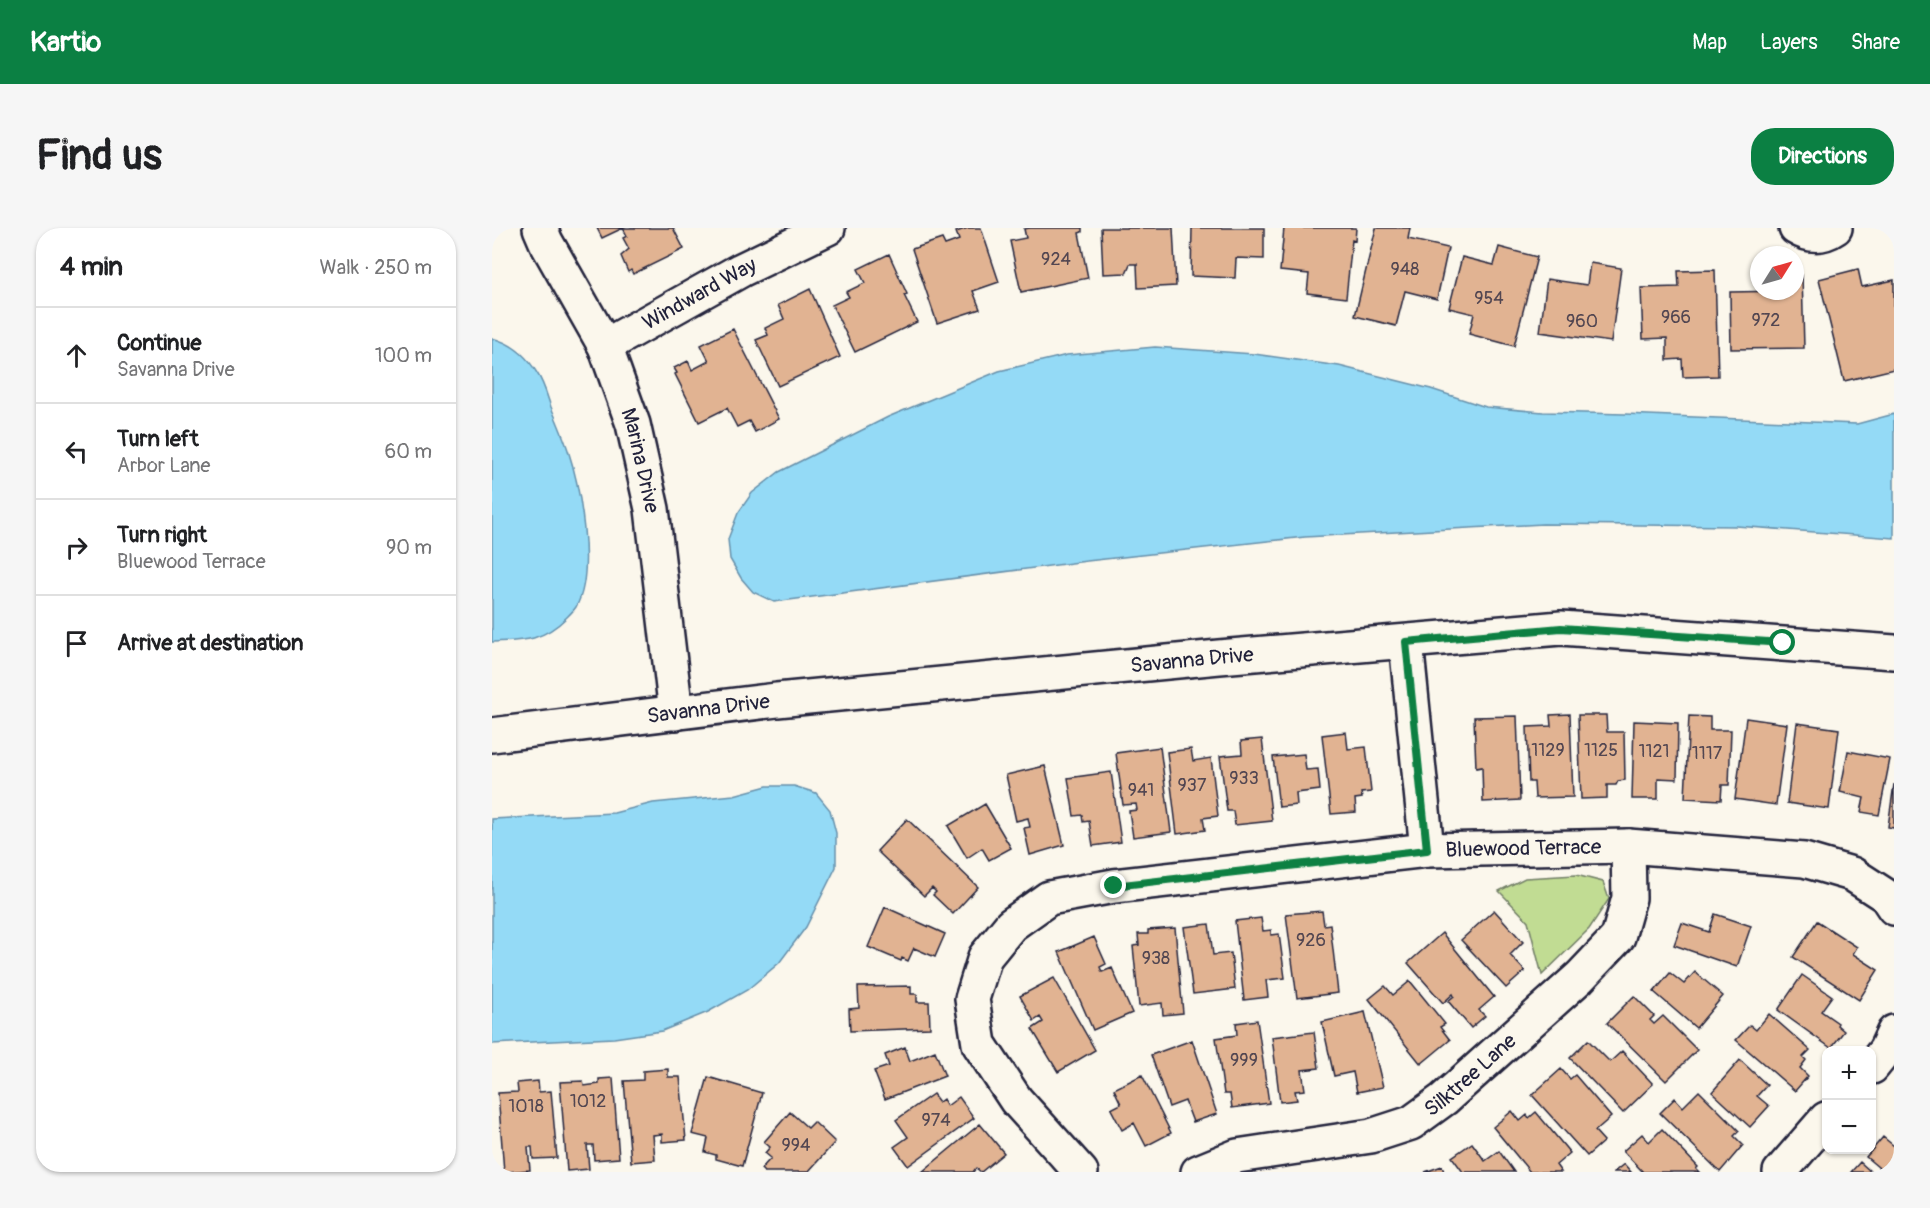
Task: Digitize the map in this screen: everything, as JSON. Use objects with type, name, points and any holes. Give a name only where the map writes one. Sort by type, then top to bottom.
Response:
[{"type":"street","name":"Marina Drive","points":[[540,228],[605,346],[633,424],[652,509],[676,713]]},
{"type":"street","name":"Windward Way","points":[[605,346],[741,270],[828,228]]},
{"type":"street","points":[[1796,228],[1808,234],[1819,235],[1835,228]]},
{"type":"street","name":"Savanna Drive","points":[[492,735],[777,700],[1219,657],[1561,628],[1894,652]]},
{"type":"street","points":[[1406,642],[1427,850]]},
{"type":"street","name":"Bluewood Terrace","points":[[1081,1172],[1016,1100],[979,1044],[972,999],[985,957],[1011,925],[1049,898],[1114,886],[1427,850],[1628,846],[1804,860],[1852,874],[1892,898]]},
{"type":"street","name":"Silktree Lane","points":[[1198,1172],[1238,1156],[1371,1136],[1411,1124],[1436,1105],[1580,977],[1618,937],[1629,898],[1628,846]]},
{"type":"street","points":[[1876,1062],[1886,1051],[1894,1032]]},
{"type":"street","points":[[1780,1172],[1822,1125]]},
{"type":"green space","points":[[1576,875],[1603,882],[1609,899],[1589,929],[1542,975],[1528,921],[1499,891],[1525,878]]},
{"type":"water","points":[[492,338],[506,343],[523,356],[533,367],[543,385],[573,466],[584,529],[585,573],[582,592],[576,607],[550,631],[533,638],[492,642]]},
{"type":"water","points":[[1155,347],[1254,354],[1339,366],[1431,389],[1486,407],[1543,412],[1857,424],[1894,414],[1894,538],[1736,526],[1543,524],[1305,537],[1087,561],[774,602],[753,592],[741,578],[730,559],[728,539],[738,513],[752,493],[779,472],[888,417],[999,371],[1067,355]]},
{"type":"water","points":[[767,786],[794,786],[816,793],[830,810],[836,833],[836,867],[806,927],[779,963],[747,990],[708,1012],[662,1031],[614,1038],[492,1044],[492,819],[614,813],[653,803],[734,795]]},
{"type":"building","points":[[597,228],[623,228],[602,238]]},
{"type":"building","points":[[623,228],[673,228],[684,249],[633,274],[631,270],[628,272],[621,256],[629,249],[623,238],[627,236]]},
{"type":"building","points":[[968,228],[981,228],[999,282],[973,291],[980,309],[937,323],[912,249],[942,239],[945,245],[959,240],[956,232]]},
{"type":"building","points":[[1082,228],[1082,232],[1079,233],[1088,278],[1021,292],[1010,241],[1026,238],[1024,229]]},
{"type":"building","points":[[1101,228],[1173,228],[1176,286],[1138,288],[1137,264],[1130,264],[1126,273],[1103,274]]},
{"type":"building","points":[[1192,228],[1264,228],[1264,259],[1236,258],[1235,278],[1191,276]]},
{"type":"building","points":[[1284,228],[1356,228],[1355,241],[1352,240],[1346,298],[1307,293],[1309,274],[1280,271]]},
{"type":"building","points":[[1376,228],[1410,228],[1408,239],[1448,248],[1437,299],[1405,291],[1396,326],[1355,316]]},
{"type":"building","points":[[1499,247],[1537,257],[1514,346],[1469,334],[1474,314],[1449,308],[1462,257],[1494,265]]},
{"type":"building","points":[[889,254],[917,322],[855,352],[832,305],[849,297],[846,292],[865,283],[858,269]]},
{"type":"building","points":[[1590,263],[1621,268],[1611,342],[1540,332],[1547,279],[1587,285]]},
{"type":"building","points":[[1858,269],[1862,287],[1894,280],[1894,369],[1844,381],[1819,279]]},
{"type":"building","points":[[1715,270],[1718,376],[1683,377],[1682,359],[1667,360],[1667,338],[1643,339],[1641,288],[1679,287],[1678,271]]},
{"type":"building","points":[[810,289],[840,357],[778,386],[756,340],[768,335],[765,328],[784,319],[778,305]]},
{"type":"building","points":[[1730,292],[1750,292],[1750,300],[1803,300],[1804,348],[1731,349]]},
{"type":"building","points":[[733,329],[779,419],[755,432],[749,421],[737,427],[727,408],[699,422],[675,374],[677,373],[674,368],[688,361],[692,370],[709,361],[701,345]]},
{"type":"building","points":[[1570,714],[1573,797],[1535,798],[1534,782],[1529,782],[1527,727],[1551,726],[1550,715]]},
{"type":"building","points":[[1578,715],[1606,715],[1607,732],[1624,732],[1625,780],[1618,781],[1616,785],[1607,785],[1607,798],[1581,799]]},
{"type":"building","points":[[1517,716],[1520,800],[1483,802],[1482,767],[1476,768],[1474,717]]},
{"type":"building","points":[[1689,716],[1710,717],[1710,730],[1731,730],[1729,785],[1722,785],[1721,800],[1685,798]]},
{"type":"building","points":[[1746,718],[1787,724],[1776,805],[1735,799]]},
{"type":"building","points":[[1634,721],[1678,723],[1677,779],[1658,778],[1658,799],[1632,799]]},
{"type":"building","points":[[1797,723],[1839,729],[1829,809],[1787,803]]},
{"type":"building","points":[[1346,732],[1348,749],[1366,747],[1371,792],[1361,793],[1362,798],[1355,799],[1356,812],[1331,814],[1322,735]]},
{"type":"building","points":[[1262,739],[1272,821],[1235,825],[1233,811],[1227,811],[1220,756],[1242,754],[1241,741]]},
{"type":"building","points":[[1160,747],[1171,832],[1133,837],[1129,811],[1137,810],[1136,804],[1123,805],[1116,753]]},
{"type":"building","points":[[1191,749],[1193,761],[1211,758],[1218,816],[1203,818],[1205,830],[1177,834],[1167,752]]},
{"type":"building","points":[[1848,751],[1890,759],[1879,815],[1861,812],[1864,798],[1840,792]]},
{"type":"building","points":[[1304,754],[1306,770],[1318,769],[1320,790],[1296,793],[1297,805],[1279,807],[1273,757]]},
{"type":"building","points":[[1045,766],[1064,845],[1030,855],[1024,828],[1030,827],[1028,818],[1016,821],[1006,775]]},
{"type":"building","points":[[1111,772],[1121,842],[1093,846],[1089,821],[1083,822],[1082,815],[1074,816],[1068,778]]},
{"type":"building","points":[[1894,784],[1894,828],[1888,827]]},
{"type":"building","points":[[985,804],[1011,848],[989,860],[982,848],[967,858],[948,826]]},
{"type":"building","points":[[907,819],[978,887],[953,914],[933,895],[936,892],[932,888],[924,896],[877,851]]},
{"type":"building","points":[[885,907],[945,934],[935,957],[914,948],[908,961],[902,958],[901,961],[868,947]]},
{"type":"building","points":[[1494,910],[1523,942],[1510,955],[1525,971],[1506,988],[1461,940]]},
{"type":"building","points":[[1322,911],[1324,925],[1330,924],[1338,993],[1297,998],[1286,914]]},
{"type":"building","points":[[1715,914],[1751,926],[1737,967],[1674,945],[1682,923],[1709,932]]},
{"type":"building","points":[[1261,918],[1263,931],[1271,930],[1271,935],[1279,934],[1285,978],[1266,980],[1268,997],[1244,1000],[1235,921]]},
{"type":"building","points":[[1817,921],[1857,947],[1853,954],[1878,970],[1859,1000],[1793,957]]},
{"type":"building","points":[[1209,924],[1213,955],[1231,953],[1235,989],[1193,994],[1184,927]]},
{"type":"building","points":[[1175,928],[1183,1013],[1163,1015],[1162,1003],[1139,1006],[1133,946],[1139,945],[1138,934],[1148,934],[1148,930]]},
{"type":"building","points":[[1442,933],[1494,997],[1479,1010],[1485,1016],[1471,1028],[1448,1001],[1454,996],[1453,994],[1443,1003],[1408,963]]},
{"type":"building","points":[[1094,937],[1106,964],[1100,967],[1102,972],[1112,968],[1132,1013],[1093,1030],[1059,952]]},
{"type":"building","points":[[1695,972],[1723,996],[1696,1028],[1654,992],[1670,973],[1684,984]]},
{"type":"building","points":[[1802,975],[1832,996],[1821,1011],[1838,1023],[1837,1025],[1844,1031],[1833,1046],[1828,1046],[1778,1010]]},
{"type":"building","points":[[1054,978],[1095,1050],[1058,1072],[1032,1029],[1043,1022],[1040,1017],[1034,1021],[1020,996]]},
{"type":"building","points":[[1410,981],[1445,1024],[1440,1027],[1450,1040],[1421,1064],[1369,999],[1385,986],[1393,995]]},
{"type":"building","points":[[911,986],[911,994],[917,994],[917,1002],[929,1002],[930,1028],[850,1031],[849,1009],[859,1008],[858,987]]},
{"type":"building","points":[[1634,996],[1654,1016],[1650,1020],[1654,1024],[1663,1016],[1697,1050],[1666,1081],[1607,1023]]},
{"type":"building","points":[[1365,1012],[1383,1087],[1357,1092],[1353,1072],[1334,1076],[1322,1022]]},
{"type":"building","points":[[1769,1014],[1810,1050],[1803,1057],[1806,1060],[1800,1068],[1808,1076],[1795,1091],[1736,1040],[1750,1025],[1756,1030]]},
{"type":"building","points":[[1257,1020],[1269,1103],[1232,1108],[1230,1094],[1224,1094],[1216,1038],[1237,1035],[1236,1023]]},
{"type":"building","points":[[1314,1032],[1319,1068],[1302,1070],[1305,1090],[1295,1091],[1297,1100],[1280,1102],[1272,1037]]},
{"type":"building","points":[[1192,1040],[1217,1114],[1193,1122],[1185,1101],[1169,1107],[1151,1055]]},
{"type":"building","points":[[1588,1040],[1610,1062],[1622,1051],[1653,1084],[1623,1113],[1570,1058]]},
{"type":"building","points":[[905,1047],[910,1061],[935,1051],[945,1076],[885,1099],[874,1071],[889,1066],[885,1055]]},
{"type":"building","points":[[1740,1060],[1767,1085],[1757,1096],[1769,1106],[1750,1127],[1712,1092]]},
{"type":"building","points":[[668,1069],[668,1077],[680,1077],[686,1140],[662,1142],[662,1134],[653,1135],[655,1160],[631,1162],[624,1081],[643,1080],[643,1071]]},
{"type":"building","points":[[1561,1069],[1570,1079],[1575,1075],[1611,1117],[1595,1131],[1604,1141],[1587,1156],[1532,1095]]},
{"type":"building","points":[[1142,1075],[1171,1133],[1146,1146],[1134,1123],[1122,1130],[1111,1109],[1121,1104],[1114,1089]]},
{"type":"building","points":[[708,1077],[762,1093],[742,1166],[716,1159],[716,1155],[705,1152],[708,1138],[692,1134]]},
{"type":"building","points":[[613,1078],[619,1158],[594,1160],[593,1145],[587,1145],[589,1169],[567,1171],[560,1082],[583,1081],[584,1086],[599,1084],[599,1079]]},
{"type":"building","points":[[538,1081],[539,1092],[551,1091],[557,1158],[533,1159],[532,1147],[528,1147],[530,1170],[504,1172],[498,1093],[518,1092],[517,1083]]},
{"type":"building","points":[[1699,1091],[1739,1131],[1734,1136],[1743,1145],[1720,1172],[1660,1113],[1675,1098],[1683,1107]]},
{"type":"building","points":[[933,1094],[939,1102],[943,1099],[947,1106],[959,1097],[974,1118],[908,1166],[894,1147],[908,1137],[896,1120]]},
{"type":"building","points":[[1512,1111],[1520,1121],[1536,1112],[1570,1153],[1556,1165],[1561,1172],[1530,1172],[1493,1127]]},
{"type":"building","points":[[790,1112],[808,1128],[814,1122],[835,1142],[808,1172],[764,1172],[761,1169],[771,1158],[765,1153],[770,1147],[764,1142]]},
{"type":"building","points":[[980,1124],[1004,1153],[981,1172],[976,1168],[973,1172],[922,1172]]},
{"type":"building","points":[[1662,1129],[1698,1167],[1696,1169],[1699,1172],[1643,1172],[1623,1151],[1642,1134],[1649,1142]]},
{"type":"building","points":[[1883,1137],[1894,1146],[1894,1172],[1884,1172],[1866,1157],[1869,1154],[1876,1154],[1876,1145]]},
{"type":"building","points":[[1472,1143],[1485,1161],[1499,1151],[1514,1172],[1463,1172],[1452,1157]]},
{"type":"building","points":[[1860,1162],[1871,1172],[1851,1172]]},
{"type":"building","points":[[1624,1164],[1631,1172],[1614,1172]]},
{"type":"building","points":[[1442,1166],[1444,1172],[1425,1172]]},
{"type":"route","points":[[1114,886],[1427,850],[1406,642],[1561,628],[1783,643]]}]
